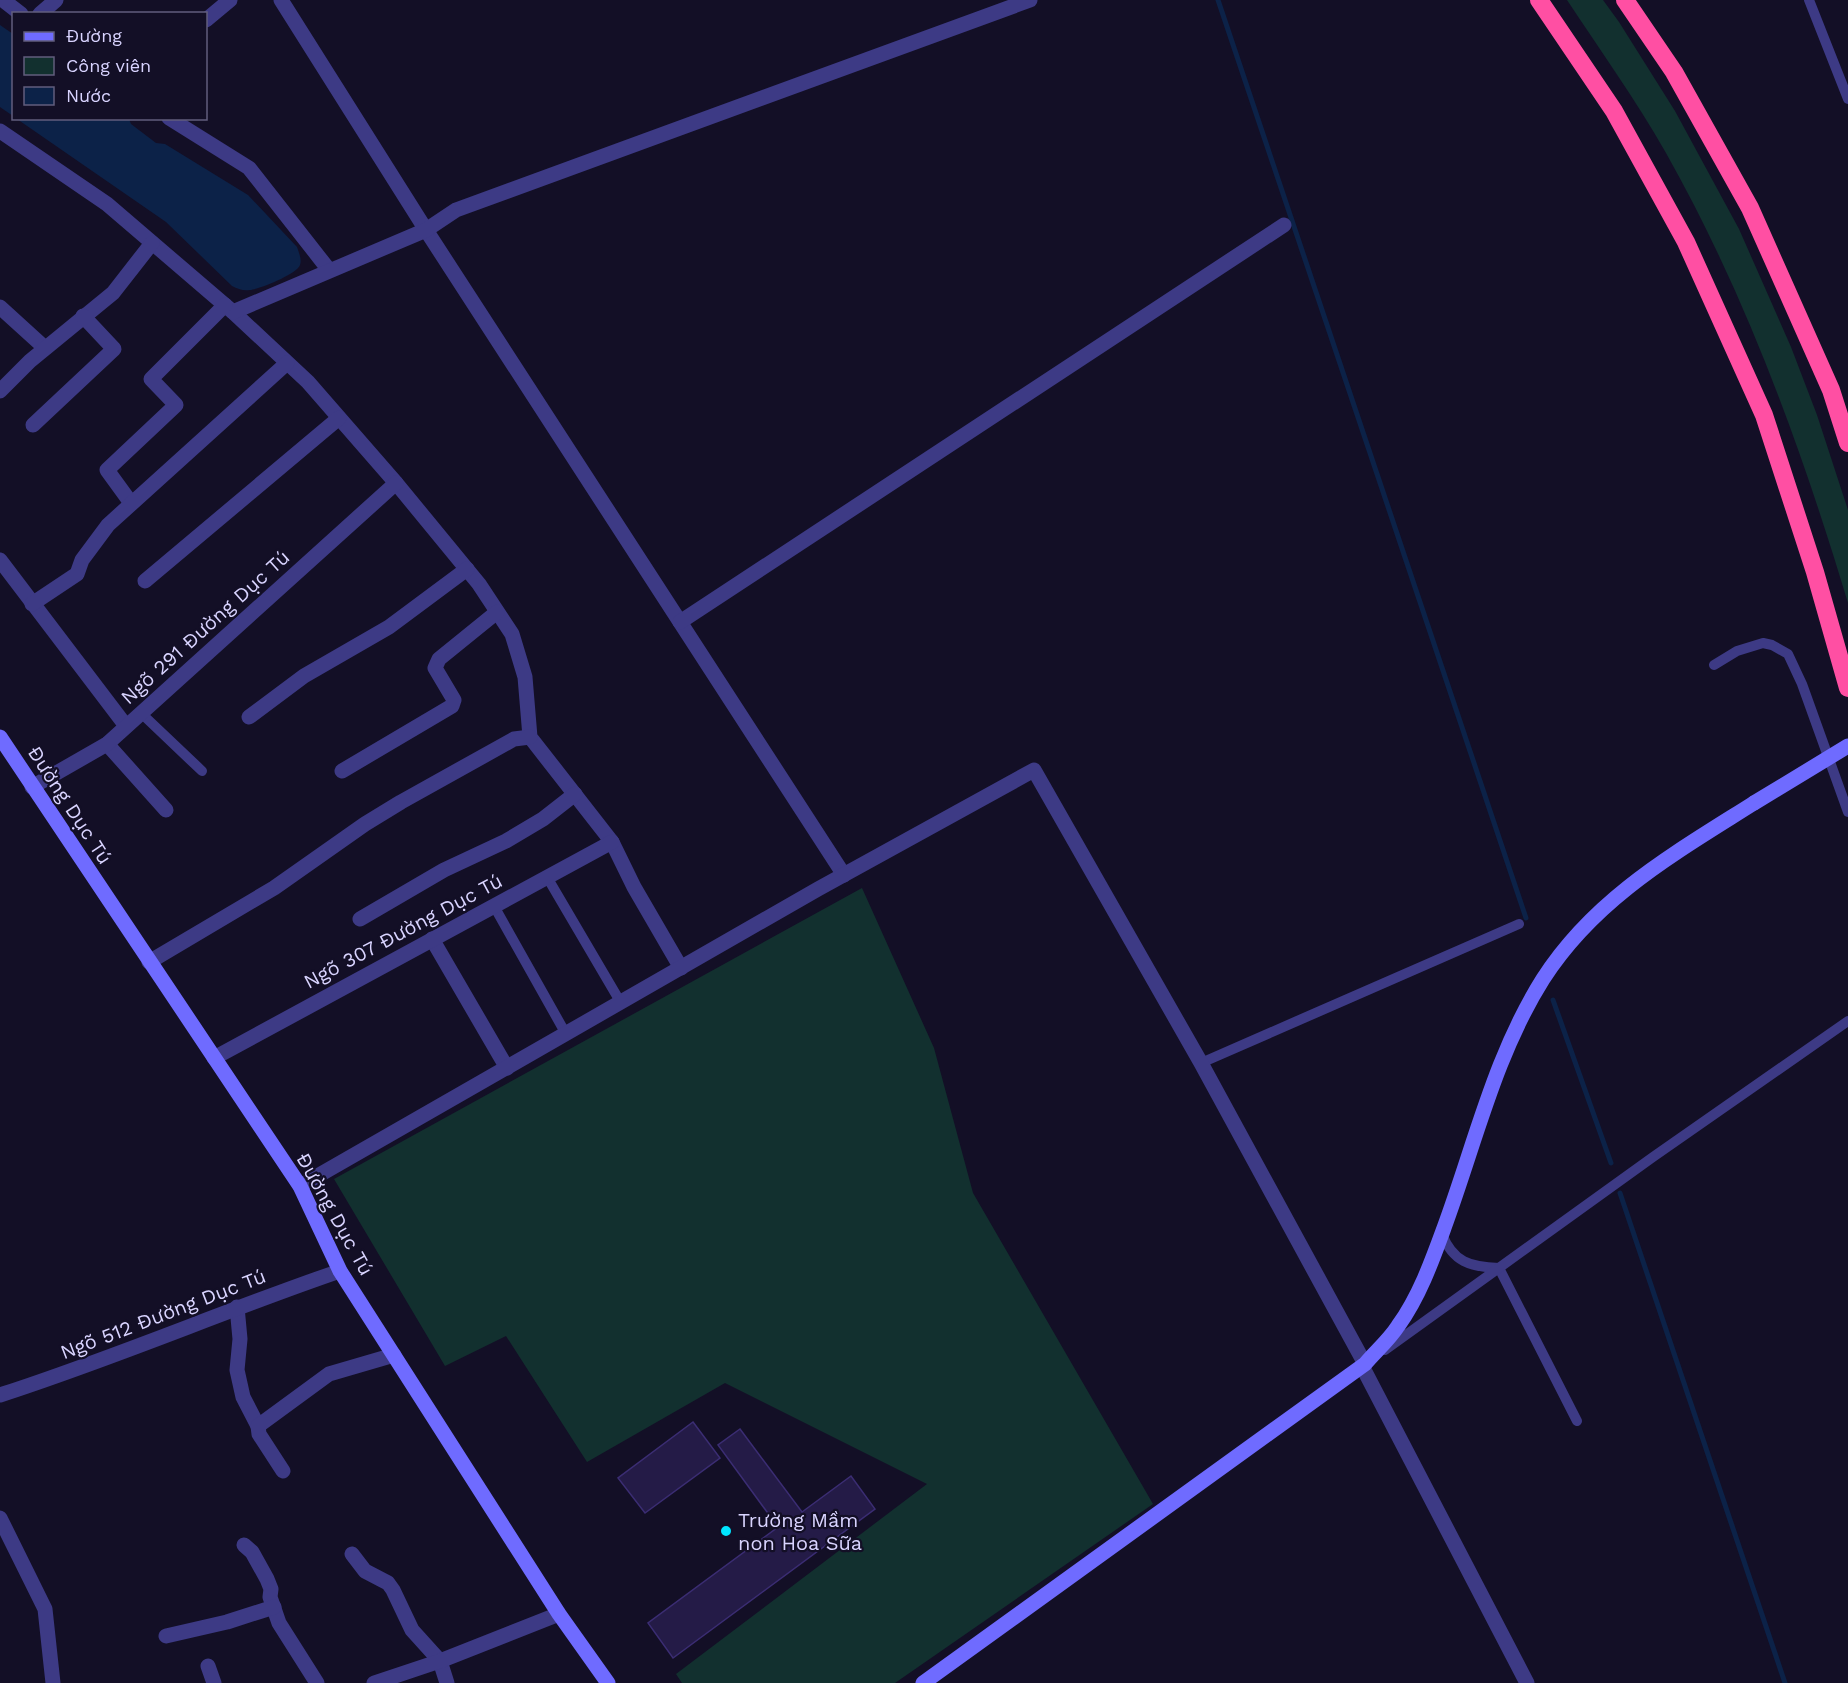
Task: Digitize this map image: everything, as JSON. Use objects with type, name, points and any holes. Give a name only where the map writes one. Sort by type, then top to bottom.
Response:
[{"type":"highway","points":[[1539,0],[1614,111],[1686,242],[1764,415],[1815,572],[1848,688]]},
{"type":"highway","points":[[1625,0],[1674,72],[1750,208],[1831,390],[1848,443]]},
{"type":"street","points":[[3,0],[18,12]]},
{"type":"street","points":[[42,12],[56,0]]},
{"type":"street","points":[[207,19],[230,0]]},
{"type":"street","points":[[281,0],[426,230],[844,875]]},
{"type":"street","points":[[131,503],[107,470],[176,405],[151,379],[229,308],[426,230],[456,210],[1030,0]]},
{"type":"street","points":[[172,120],[249,168],[329,270]]},
{"type":"street","points":[[0,131],[107,204],[229,308],[308,382],[396,483],[467,570],[512,634],[525,677],[530,737],[612,842],[634,887],[681,968]]},
{"type":"street","points":[[680,622],[1284,225]]},
{"type":"street","points":[[0,391],[45,348],[113,293],[152,243]]},
{"type":"street","points":[[0,307],[45,348]]},
{"type":"street","points":[[33,425],[114,349],[84,316]]},
{"type":"street","points":[[32,604],[77,574],[82,560],[108,525],[287,363]]},
{"type":"street","points":[[145,581],[339,418]]},
{"type":"street","name":"Ngõ 291 Đường Dục Tú","points":[[32,787],[107,744],[396,483]]},
{"type":"street","points":[[0,560],[126,726]]},
{"type":"street","points":[[249,717],[304,676],[389,627],[467,570]]},
{"type":"street","points":[[342,771],[452,706],[454,700],[435,668],[439,659],[497,612]]},
{"type":"street","name":"Đường Dục Tú","points":[[0,737],[300,1186],[340,1270],[559,1614],[608,1683]]},
{"type":"street","points":[[149,962],[273,888],[365,824],[401,802],[514,740],[530,737]]},
{"type":"street","points":[[107,744],[166,810]]},
{"type":"street","points":[[923,1683],[1364,1365],[1398,1326],[1423,1283],[1496,1076],[1524,1011],[1544,978],[1571,943],[1618,894],[1661,863],[1754,802],[1848,746]]},
{"type":"street","points":[[300,1186],[844,875],[1034,770],[1201,1063],[1364,1365],[1527,1683]]},
{"type":"street","points":[[360,919],[444,870],[543,819],[574,794]]},
{"type":"street","name":"Ngõ 307 Đường Dục Tú","points":[[214,1058],[612,842]]},
{"type":"street","points":[[432,939],[507,1068]]},
{"type":"street","name":"Ngõ 512 Đường Dục Tú","points":[[0,1395],[64,1374],[340,1270]]},
{"type":"street","points":[[237,1307],[240,1339],[237,1370],[243,1397],[258,1426],[259,1434],[283,1471]]},
{"type":"street","points":[[258,1426],[329,1374],[394,1355]]},
{"type":"street","points":[[0,1518],[45,1609],[53,1683]]},
{"type":"street","points":[[244,1545],[252,1552],[267,1579],[279,1623],[317,1683]]},
{"type":"street","points":[[352,1554],[365,1571],[388,1584],[393,1590],[412,1630],[440,1661],[447,1683]]},
{"type":"street","points":[[166,1636],[227,1622],[274,1607]]},
{"type":"street","points":[[374,1683],[440,1661],[559,1614]]},
{"type":"street","points":[[208,1666],[214,1683]]},
{"type":"lane","points":[[1809,0],[1848,99]]},
{"type":"lane","points":[[1714,665],[1737,651],[1763,643],[1788,654],[1802,684],[1848,812]]},
{"type":"lane","points":[[141,713],[202,771]]},
{"type":"lane","points":[[547,878],[621,1003]]},
{"type":"lane","points":[[494,906],[566,1034]]},
{"type":"lane","points":[[1201,1063],[1519,924]]},
{"type":"lane","points":[[1364,1365],[1848,1021]]},
{"type":"lane","points":[[1442,1234],[1448,1250],[1464,1262],[1480,1267],[1499,1268]]},
{"type":"lane","points":[[1499,1268],[1577,1421]]},
{"type":"green space","points":[[1567,0],[1603,0],[1675,111],[1739,229],[1791,347],[1817,415],[1848,510],[1848,603],[1791,430],[1722,261],[1666,153],[1630,94]]},
{"type":"green space","points":[[862,888],[934,1048],[973,1193],[1153,1504],[895,1683],[682,1683],[676,1674],[927,1484],[725,1383],[587,1462],[506,1336],[445,1366],[334,1179]]},
{"type":"water","points":[[0,25],[12,33],[12,115],[0,107]]},
{"type":"water","points":[[18,120],[129,120],[131,124],[156,143],[165,144],[248,195],[297,247],[300,265],[292,273],[262,287],[250,290],[238,289],[232,286],[166,222]]},
{"type":"building","points":[[693,1422],[720,1458],[645,1513],[618,1478]]},
{"type":"building","points":[[740,1429],[802,1512],[851,1476],[875,1509],[673,1658],[648,1623],[778,1527],[718,1445]]},
{"type":"waterway","points":[[1218,0],[1526,918]]},
{"type":"waterway","points":[[1553,1000],[1611,1163]]},
{"type":"waterway","points":[[1620,1193],[1785,1683]]},
{"type":"place","name":"Trường Mầm non Hoa Sữa","points":[[726,1531]]}]
